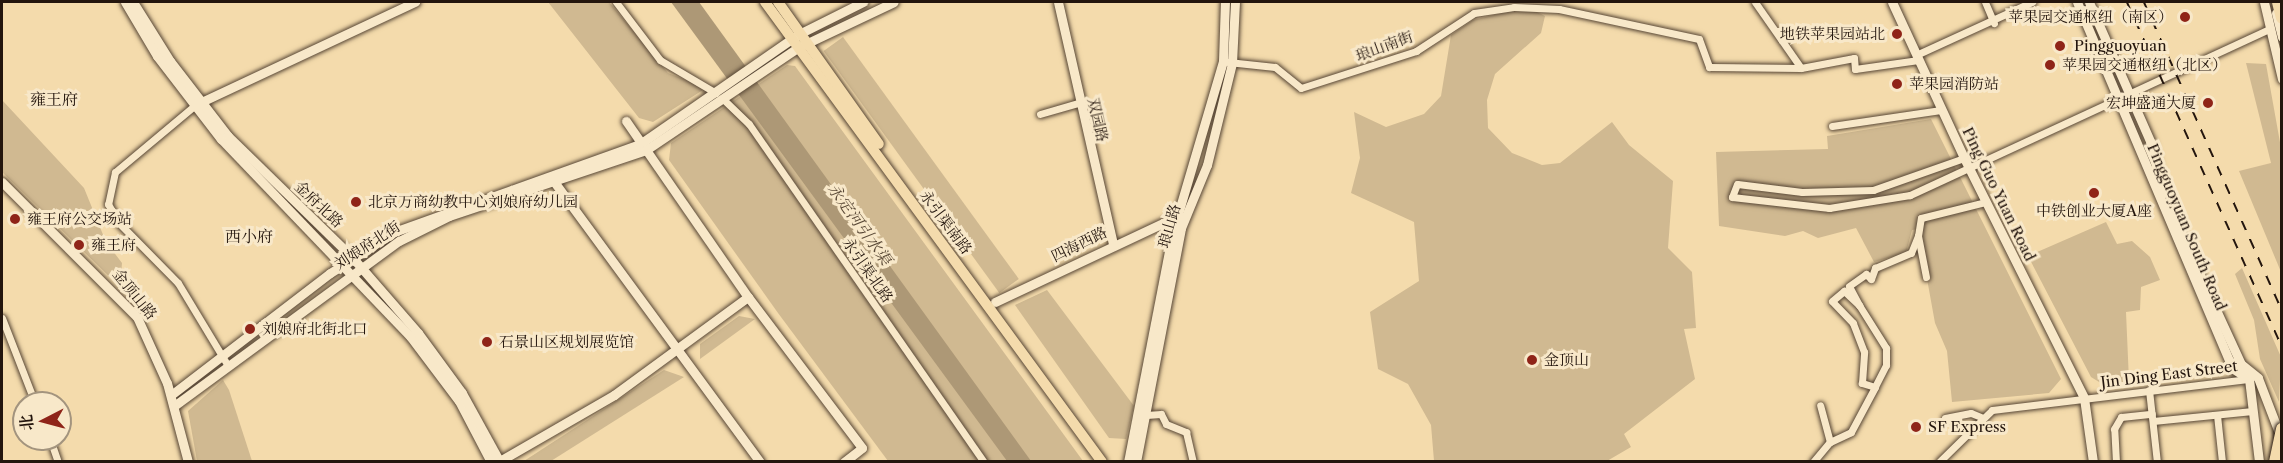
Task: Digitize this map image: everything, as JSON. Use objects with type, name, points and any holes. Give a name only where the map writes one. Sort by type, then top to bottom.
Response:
[{"type":"highway","points":[[2275,2],[2282,18]]},
{"type":"highway","points":[[2275,462],[2282,429]]},
{"type":"main road","name":"金府北路","points":[[125,2],[197,104],[410,336],[452,392],[497,461]]},
{"type":"main road","name":"金府北路","points":[[133,2],[197,104],[352,257],[446,370],[497,461]]},
{"type":"main road","points":[[197,104],[415,2]]},
{"type":"main road","name":"永引渠南路","points":[[765,2],[798,41],[995,302],[1111,462]]},
{"type":"main road","name":"永引渠南路","points":[[778,2],[798,41],[1102,462]]},
{"type":"main road","points":[[798,41],[863,2]]},
{"type":"main road","points":[[798,41],[894,2]]},
{"type":"main road","name":"双园路","points":[[1058,2],[1078,103],[1113,244]]},
{"type":"main road","name":"琅山路","points":[[1128,462],[1178,216],[1227,62],[1225,2]]},
{"type":"main road","name":"琅山路","points":[[1136,462],[1181,228],[1207,165],[1227,62],[1235,2]]},
{"type":"main road","name":"Ping Guo Yuan Road","points":[[1892,2],[1985,202],[2085,398],[2093,462]]},
{"type":"main road","name":"Pingguoyuan South Road","points":[[2077,2],[2116,99],[2232,368],[2253,378]]},
{"type":"main road","name":"Pingguoyuan South Road","points":[[2090,2],[2150,141],[2162,191],[2241,364],[2253,378],[2282,440]]},
{"type":"main road","points":[[2264,2],[2282,79]]},
{"type":"main road","points":[[2275,2],[2282,37]]},
{"type":"main road","name":"刘娘府北街","points":[[171,395],[226,361],[360,266],[434,223],[555,183],[643,147],[798,41]]},
{"type":"main road","points":[[626,121],[748,297],[862,448],[844,462]]},
{"type":"main road","name":"刘娘府北街","points":[[174,406],[352,257],[435,214],[643,147]]},
{"type":"main road","name":"金顶山路","points":[[2,182],[130,308],[151,339],[171,395],[188,462]]},
{"type":"main road","points":[[555,183],[760,462]]},
{"type":"main road","name":"四海西路","points":[[995,302],[1113,244],[1178,216]]},
{"type":"main road","points":[[497,461],[590,411],[748,297]]},
{"type":"main road","points":[[2253,378],[2252,411],[2259,462]]},
{"type":"street","name":"永引渠北路","points":[[616,2],[660,60],[724,93],[749,123],[984,462]]},
{"type":"street","points":[[1755,2],[1802,68]]},
{"type":"street","points":[[1984,2],[1993,21]]},
{"type":"street","points":[[1917,57],[2032,2]]},
{"type":"street","name":"琅山南街","points":[[1227,62],[1275,67],[1300,88],[1416,51],[1474,13],[1531,7],[1699,39],[1709,66],[1802,68],[1854,58],[1855,69],[1917,57]]},
{"type":"street","points":[[1964,158],[1873,189],[1802,192],[1737,184],[1732,197],[1788,207],[1867,205],[1910,195],[1970,170],[2116,99],[2270,29]]},
{"type":"street","points":[[1040,114],[1078,103]]},
{"type":"street","points":[[197,104],[115,172],[108,204],[119,223],[178,283],[226,361]]},
{"type":"street","points":[[1832,126],[1941,110]]},
{"type":"street","points":[[1813,462],[1830,442],[1851,432],[1886,364],[1886,348],[1849,286],[1866,274],[1871,279],[1875,267],[1911,253],[1918,237],[1921,218],[1985,202]]},
{"type":"street","points":[[1918,237],[1926,277]]},
{"type":"street","points":[[1859,305],[1844,291],[1832,301],[1852,323],[1864,352],[1862,382],[1875,387]]},
{"type":"street","points":[[2,318],[30,391]]},
{"type":"street","name":"Jin Ding East Street","points":[[1980,417],[1992,410],[2253,378]]},
{"type":"street","points":[[2149,390],[2157,462]]},
{"type":"street","points":[[1820,405],[1830,442]]},
{"type":"street","points":[[2116,462],[2114,429],[2121,417],[2152,418],[2252,411]]},
{"type":"street","points":[[1939,462],[1980,417],[1971,413],[1945,418]]},
{"type":"street","points":[[1146,415],[1161,414],[1166,424],[1186,432],[1193,462]]},
{"type":"street","points":[[2217,415],[2223,462]]},
{"type":"shaded area","points":[[548,2],[609,2],[668,73],[706,88],[653,122],[639,118]]},
{"type":"shaded area","points":[[671,2],[699,2],[1031,461],[1007,461]]},
{"type":"shaded area","points":[[1527,7],[1545,16],[1541,33],[1495,74],[1487,100],[1488,128],[1512,153],[1542,165],[1560,163],[1612,122],[1629,145],[1673,181],[1668,248],[1692,272],[1696,328],[1684,329],[1695,379],[1624,434],[1631,447],[1607,461],[1434,461],[1431,425],[1408,384],[1378,369],[1370,312],[1419,281],[1414,222],[1351,193],[1360,158],[1354,112],[1386,127],[1424,114],[1441,96],[1451,35],[1473,20]]},
{"type":"shaded area","points":[[843,37],[1019,279],[999,293],[824,51]]},
{"type":"shaded area","points":[[2246,63],[2266,64],[2281,148],[2281,272],[2239,171],[2271,163]]},
{"type":"shaded area","points":[[787,65],[795,66],[1083,461],[888,461],[778,313],[669,160],[671,143]]},
{"type":"shaded area","points":[[2,100],[84,188],[106,242],[122,263],[120,287],[2,172]]},
{"type":"shaded area","points":[[1931,119],[2061,379],[2049,393],[1952,402],[1947,351],[1935,323],[1918,229],[1912,230],[1906,253],[1874,262],[1856,228],[1818,238],[1803,231],[1785,236],[1719,226],[1716,152],[1828,149],[1827,136]]},
{"type":"shaded area","points":[[2106,222],[2117,244],[2132,241],[2150,257],[2160,280],[2141,287],[2140,310],[2126,312],[2129,381],[2104,385],[2091,377],[2028,256]]},
{"type":"shaded area","points":[[2242,268],[2281,357],[2279,402],[2260,359],[2254,320],[2235,274]]},
{"type":"shaded area","points":[[1047,290],[1134,406],[1126,439],[1109,438],[1015,305]]},
{"type":"shaded area","points":[[739,316],[755,319],[700,359],[700,344]]},
{"type":"shaded area","points":[[664,370],[684,377],[551,461],[524,461]]},
{"type":"shaded area","points":[[223,380],[229,390],[252,461],[197,461],[188,411]]},
{"type":"railway","points":[[2127,2],[2282,347]]},
{"type":"railway","points":[[2144,2],[2282,310]]},
{"type":"place","name":"苹果园交通枢纽（南区）","points":[[2185,17]]},
{"type":"place","name":"地铁苹果园站北","points":[[1897,34]]},
{"type":"place","name":"Pingguoyuan","points":[[2060,46]]},
{"type":"place","name":"苹果园交通枢纽（北区）","points":[[2050,65]]},
{"type":"place","name":"苹果园消防站","points":[[1897,84]]},
{"type":"place","name":"宏坤盛通大厦","points":[[2208,103]]},
{"type":"place","name":"中铁创业大厦A座","points":[[2094,193]]},
{"type":"place","name":"北京万商幼教中心刘娘府幼儿园","points":[[356,202]]},
{"type":"place","name":"雍王府公交场站","points":[[15,219]]},
{"type":"place","name":"雍王府","points":[[79,245]]},
{"type":"place","name":"刘娘府北街北口","points":[[250,329]]},
{"type":"place","name":"石景山区规划展览馆","points":[[487,342]]},
{"type":"place","name":"金顶山","points":[[1532,360]]},
{"type":"place","name":"SF Express","points":[[1916,427]]},
{"type":"district","name":"雍王府","points":[[54,99]]},
{"type":"district","name":"西小府","points":[[249,236]]},
{"type":"water label","name":"永定河引水渠","points":[[860,224]]}]
